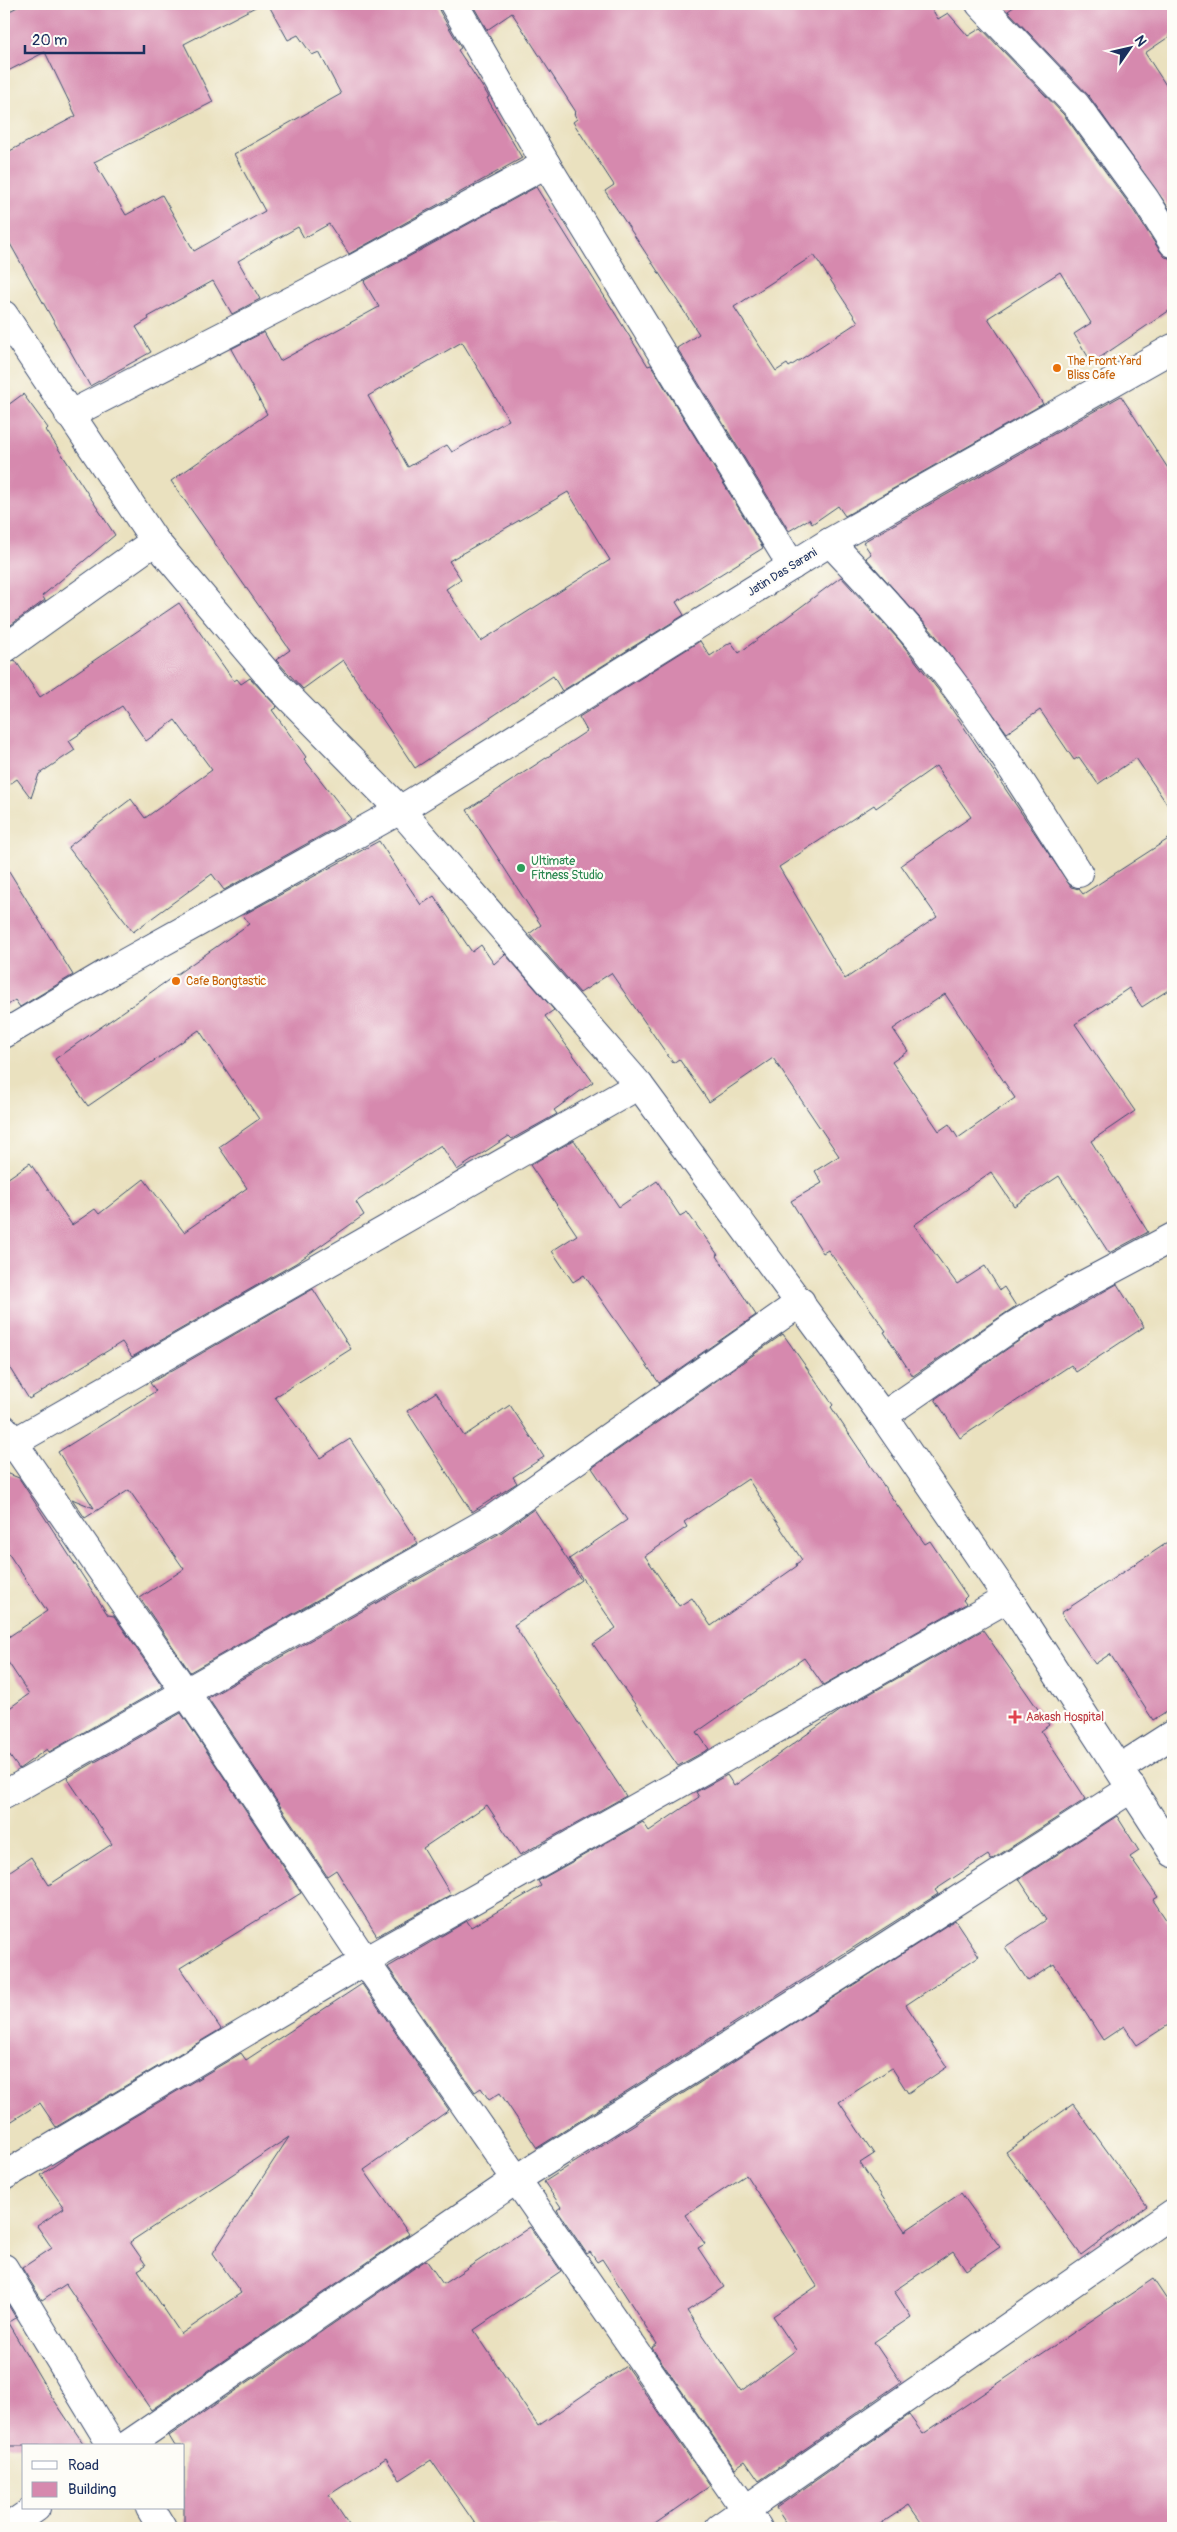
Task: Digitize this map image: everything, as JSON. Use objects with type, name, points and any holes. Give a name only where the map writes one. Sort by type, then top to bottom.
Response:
[{"type":"street","points":[[454,4],[546,164],[792,566]]},
{"type":"street","points":[[987,6],[1076,105],[1145,198],[1173,243]]},
{"type":"street","points":[[69,415],[355,268],[546,164]]},
{"type":"street","points":[[5,322],[156,541],[276,684],[400,810],[639,1085],[801,1302],[883,1416],[1008,1598],[1173,1853]]},
{"type":"street","name":"Jatin Das Sarani","points":[[4,1034],[114,969],[400,810],[830,542],[1173,348]]},
{"type":"street","points":[[4,649],[156,541]]},
{"type":"street","points":[[830,542],[882,598],[936,661],[986,729],[1078,873]]},
{"type":"street","points":[[639,1085],[7,1440],[186,1693],[365,1961],[751,2519]]},
{"type":"street","points":[[883,1416],[1015,1325],[1081,1286],[1173,1237]]},
{"type":"street","points":[[4,1795],[494,1518],[801,1302]]},
{"type":"street","points":[[4,2176],[365,1961],[1008,1598]]},
{"type":"street","points":[[129,2444],[516,2179],[849,1970],[1126,1778],[1173,1734]]},
{"type":"street","points":[[719,2528],[751,2519],[1173,2213]]},
{"type":"street","points":[[4,2268],[111,2444]]},
{"type":"street","points":[[7,2528],[33,2510]]},
{"type":"street","points":[[151,2510],[162,2528]]},
{"type":"building","points":[[23,4],[261,4],[184,44],[213,102],[94,162],[126,215],[162,195],[194,251],[265,211],[234,154],[341,94],[319,52],[312,55],[298,35],[288,40],[268,4],[438,4],[440,12],[461,48],[458,50],[489,97],[487,98],[522,158],[349,254],[329,224],[304,238],[298,227],[238,261],[260,299],[232,314],[213,281],[148,317],[149,319],[136,327],[151,352],[90,386],[4,233],[4,154],[76,116],[45,52],[4,73],[4,14]]},
{"type":"building","points":[[472,4],[929,4],[938,19],[948,13],[968,36],[981,28],[1064,115],[1132,208],[1160,251],[1165,257],[1173,259],[1173,308],[1092,363],[1074,334],[1091,323],[1060,272],[988,318],[1043,404],[845,516],[838,506],[812,524],[809,519],[789,531],[677,348],[699,334],[605,191],[614,185],[573,122],[577,119],[574,114],[576,112],[512,13],[487,30]],"holes":[[[814,255],[858,322],[789,367],[787,364],[776,371],[734,307]]]},
{"type":"building","points":[[1018,4],[1173,4],[1173,34],[1145,53],[1173,96],[1173,214],[1089,96],[1008,11]]},
{"type":"building","points":[[536,187],[648,366],[651,365],[763,548],[676,602],[684,615],[562,691],[553,676],[415,768],[343,660],[303,689],[276,660],[290,650],[171,481],[267,414],[231,349],[264,332],[280,361],[379,307],[364,282]],"holes":[[[462,342],[509,420],[452,452],[447,445],[408,467],[368,396]],[[568,492],[610,560],[481,641],[446,589],[461,579],[449,561]]]},
{"type":"building","points":[[23,394],[48,428],[46,430],[115,535],[42,596],[45,600],[4,630],[4,408]]},
{"type":"building","points":[[1121,396],[1173,476],[1173,813],[1136,758],[1098,784],[1079,757],[1074,760],[1040,710],[1007,733],[936,636],[866,558],[871,554],[863,542]]},
{"type":"building","points":[[841,577],[899,640],[943,696],[1071,887],[1079,889],[1083,894],[1173,836],[1173,987],[1142,1007],[1129,988],[1075,1024],[1135,1111],[1091,1141],[1148,1232],[1109,1253],[1059,1176],[1014,1206],[991,1172],[914,1225],[957,1284],[985,1266],[1000,1290],[1004,1287],[1016,1306],[913,1376],[884,1332],[886,1331],[828,1250],[823,1253],[791,1201],[822,1183],[815,1171],[839,1156],[773,1058],[709,1102],[679,1059],[673,1063],[611,973],[580,993],[529,934],[541,925],[467,810],[587,731],[579,717],[700,641],[710,656],[731,642],[739,653]],"holes":[[[936,766],[971,817],[901,865],[937,917],[845,979],[779,867],[874,805],[876,808]],[[945,994],[1015,1098],[958,1138],[949,1124],[939,1131],[892,1062],[908,1051],[893,1029]]]},
{"type":"building","points":[[179,603],[234,681],[237,679],[241,684],[250,678],[277,707],[272,710],[306,757],[304,759],[351,819],[224,890],[212,874],[133,932],[68,847],[131,799],[145,818],[212,770],[175,720],[146,741],[122,706],[69,741],[75,750],[39,774],[31,798],[17,779],[4,788],[4,664],[15,660],[40,697]]},
{"type":"building","points":[[379,841],[421,905],[434,896],[472,952],[481,945],[494,964],[505,954],[554,1010],[545,1016],[593,1082],[554,1110],[557,1114],[512,1139],[509,1136],[457,1170],[441,1145],[356,1202],[364,1215],[296,1263],[132,1357],[122,1342],[29,1399],[4,1359],[4,1181],[30,1163],[72,1225],[95,1209],[99,1214],[144,1179],[184,1232],[247,1188],[219,1147],[259,1119],[199,1030],[88,1106],[55,1059],[249,924],[243,915]]},
{"type":"building","points":[[4,863],[73,975],[20,1007],[15,1000],[4,1008]]},
{"type":"building","points":[[574,1140],[619,1207],[657,1181],[680,1216],[687,1212],[718,1255],[756,1315],[659,1383],[584,1275],[573,1282],[552,1251],[577,1235],[530,1165]]},
{"type":"building","points":[[1117,1284],[1144,1327],[1076,1372],[1071,1365],[960,1438],[935,1399],[1023,1338]]},
{"type":"building","points":[[313,1289],[351,1349],[275,1397],[320,1458],[350,1439],[418,1543],[190,1672],[140,1598],[184,1569],[129,1490],[85,1518],[72,1499],[94,1508],[58,1452],[156,1391],[150,1383]]},
{"type":"building","points":[[783,1334],[833,1405],[831,1407],[892,1498],[925,1544],[930,1541],[967,1596],[963,1600],[966,1604],[823,1685],[804,1658],[697,1732],[709,1749],[678,1766],[593,1644],[616,1628],[569,1559],[627,1520],[592,1468]],"holes":[[[748,1479],[802,1560],[796,1564],[797,1566],[711,1626],[692,1598],[679,1606],[645,1556],[687,1527],[684,1522]]]},
{"type":"building","points":[[436,1392],[464,1436],[510,1405],[544,1457],[513,1477],[517,1483],[472,1512],[407,1411]]},
{"type":"building","points":[[4,1472],[19,1478],[108,1615],[114,1616],[163,1687],[49,1752],[47,1749],[19,1769],[4,1748],[4,1712],[29,1694],[4,1656],[4,1640],[47,1611],[4,1547]]},
{"type":"building","points":[[534,1509],[581,1580],[514,1625],[626,1796],[520,1855],[487,1805],[423,1848],[451,1895],[377,1936],[336,1870],[327,1876],[208,1698],[502,1532]]},
{"type":"building","points":[[1173,1539],[1173,1707],[1153,1720],[1110,1654],[1095,1664],[1061,1613]]},
{"type":"building","points":[[983,1630],[1049,1725],[1041,1731],[1086,1799],[991,1860],[988,1855],[935,1890],[938,1894],[537,2148],[500,2093],[489,2100],[481,2088],[475,2092],[388,1967],[467,1921],[471,1927],[541,1886],[538,1881],[643,1822],[649,1831],[699,1797],[696,1792],[727,1775],[734,1786],[841,1710]]},
{"type":"building","points":[[181,1713],[301,1893],[180,1968],[221,2029],[56,2127],[40,2103],[4,2126],[4,1875],[31,1857],[49,1885],[112,1844],[67,1778]]},
{"type":"building","points":[[1117,1816],[1139,1851],[1130,1857],[1158,1897],[1153,1900],[1173,1930],[1173,2022],[1137,2045],[1124,2026],[1103,2040],[1054,1964],[1028,1981],[1005,1947],[1046,1920],[1019,1879]]},
{"type":"building","points":[[955,1920],[979,1956],[906,2005],[947,2067],[908,2093],[892,2068],[839,2102],[874,2154],[860,2163],[905,2231],[961,2193],[1000,2247],[966,2270],[953,2251],[894,2291],[911,2317],[874,2342],[901,2382],[759,2481],[745,2461],[735,2468],[652,2348],[657,2344],[602,2259],[597,2262],[590,2252],[587,2254],[557,2210],[561,2207],[544,2182]],"holes":[[[746,2175],[817,2286],[773,2316],[796,2350],[741,2391],[687,2311],[724,2287],[698,2248],[705,2244],[685,2215]]]},
{"type":"building","points":[[362,1984],[449,2110],[364,2170],[409,2234],[151,2410],[66,2284],[42,2300],[22,2268],[52,2248],[37,2226],[64,2208],[41,2175],[73,2153],[241,2053],[246,2060]],"holes":[[[289,2137],[213,2253],[241,2293],[181,2334],[138,2270],[146,2265],[130,2242]]]},
{"type":"building","points":[[1073,2104],[1147,2206],[1081,2255],[1006,2152]]},
{"type":"building","points":[[530,2227],[561,2271],[474,2330],[538,2426],[626,2366],[710,2486],[649,2528],[478,2528],[431,2460],[400,2480],[386,2458],[329,2495],[351,2528],[184,2528],[185,2444],[174,2444],[169,2436],[426,2260],[443,2284]]},
{"type":"building","points":[[1153,2279],[1173,2309],[1173,2528],[925,2528],[909,2505],[874,2528],[789,2528],[776,2508],[909,2415],[923,2434]]},
{"type":"building","points":[[4,2298],[16,2318],[8,2323],[50,2394],[84,2444],[22,2444],[22,2446],[4,2446]]},
{"type":"place","name":"The Front Yard Bliss Cafe","points":[[1057,368]]},
{"type":"place","name":"Ultimate Fitness Studio","points":[[521,868]]},
{"type":"place","name":"Cafe Bongtastic","points":[[176,981]]},
{"type":"place","name":"Aakash Hospital","points":[[1015,1717]]}]
